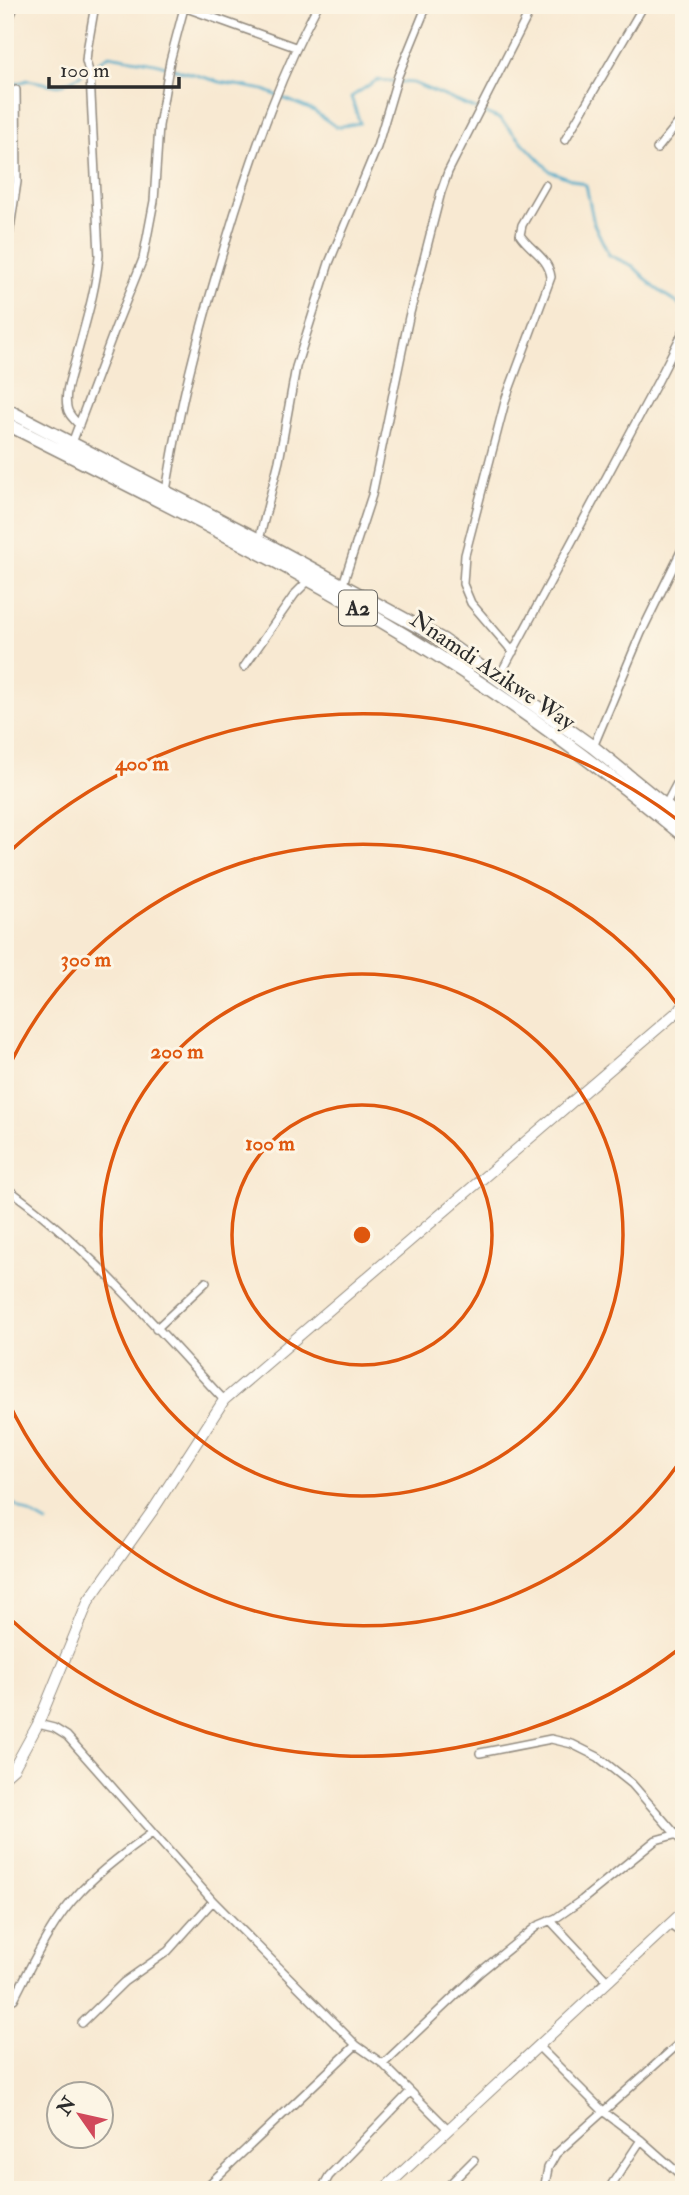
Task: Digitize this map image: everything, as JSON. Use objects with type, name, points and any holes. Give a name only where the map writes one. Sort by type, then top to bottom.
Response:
[{"type":"highway","name":"Nnamdi Azikwe Way","points":[[5,409],[343,584],[443,640],[593,747],[684,821]]},
{"type":"highway","name":"Nnamdi Azikwe Way","points":[[5,423],[309,580],[378,620],[506,700],[578,751],[684,836]]},
{"type":"street","points":[[5,28],[15,5]]},
{"type":"street","points":[[79,425],[69,415],[66,406],[98,272],[90,75],[86,61],[95,5]]},
{"type":"street","points":[[166,491],[186,387],[250,164],[295,47],[318,5]]},
{"type":"street","points":[[259,540],[279,461],[296,367],[329,263],[377,147],[398,80],[427,5]]},
{"type":"street","points":[[343,584],[372,495],[409,317],[441,192],[448,172],[533,5]]},
{"type":"street","points":[[565,140],[644,5]]},
{"type":"street","points":[[72,443],[144,259],[154,201],[159,126],[181,6],[295,47]]},
{"type":"street","points":[[5,261],[17,182],[16,90]]},
{"type":"street","points":[[657,149],[684,116]]},
{"type":"street","points":[[513,652],[471,603],[463,584],[464,564],[506,398],[551,277],[550,267],[545,259],[520,235],[522,225],[545,185]]},
{"type":"street","points":[[498,679],[684,330]]},
{"type":"street","points":[[593,747],[640,633],[684,544]]},
{"type":"street","points":[[244,667],[295,594],[309,580]]},
{"type":"street","points":[[665,806],[684,770]]},
{"type":"street","points":[[5,1777],[14,1768],[37,1724],[89,1600],[153,1510],[224,1400],[684,1006]]},
{"type":"street","points":[[5,1187],[29,1203],[76,1243],[224,1400]]},
{"type":"street","points":[[156,1329],[206,1282]]},
{"type":"street","points":[[37,1724],[54,1728],[66,1736],[214,1901],[356,2045],[383,2064],[448,2129]]},
{"type":"street","points":[[480,1753],[551,1739],[572,1744],[598,1758],[632,1784],[684,1844]]},
{"type":"street","points":[[5,1997],[14,1999],[52,1928],[78,1894],[108,1865],[152,1833]]},
{"type":"street","points":[[383,2064],[480,1972],[537,1926],[582,1900],[656,1840],[674,1835]]},
{"type":"street","points":[[82,2022],[124,1982],[168,1951],[214,1901]]},
{"type":"street","points":[[383,2190],[684,1911]]},
{"type":"street","points":[[550,1920],[608,1982]]},
{"type":"street","points":[[670,1925],[684,1935]]},
{"type":"street","points":[[544,2190],[548,2168],[556,2154],[684,2039]]},
{"type":"street","points":[[203,2190],[356,2045]]},
{"type":"street","points":[[538,2046],[604,2112],[684,2178]]},
{"type":"street","points":[[675,2047],[684,2055]]},
{"type":"street","points":[[321,2190],[329,2176],[410,2092]]},
{"type":"street","points":[[608,2190],[641,2140]]},
{"type":"street","points":[[444,2190],[474,2160]]},
{"type":"waterway","points":[[5,87],[28,80],[59,86],[109,55],[155,63],[220,82],[264,90],[314,111],[336,127],[360,123],[351,97],[377,80],[413,83],[500,119],[550,171],[586,185],[594,224],[609,255],[633,266],[654,287],[684,308]]},
{"type":"waterway","points":[[5,1499],[47,1523]]}]
